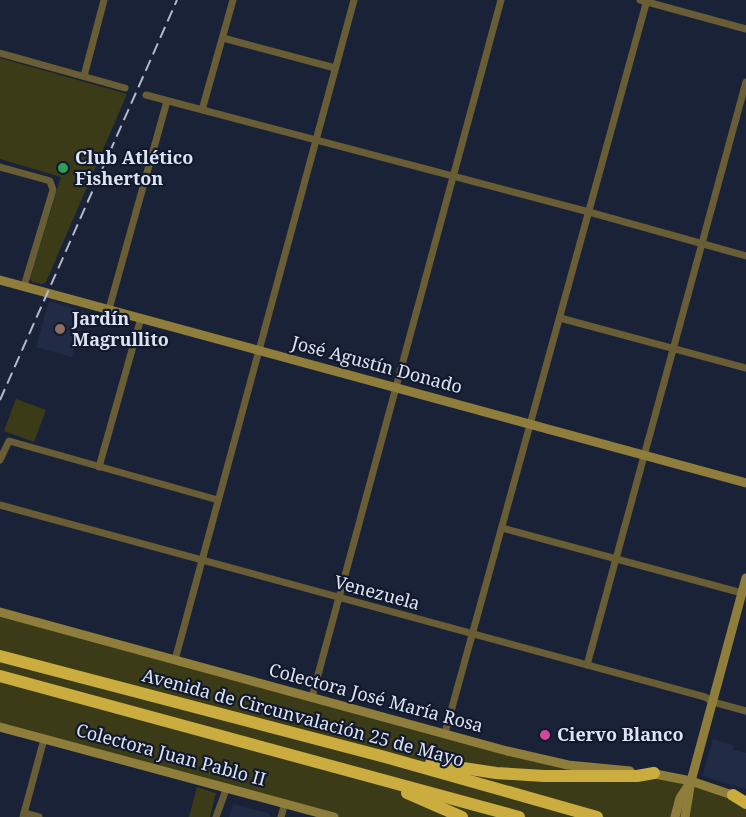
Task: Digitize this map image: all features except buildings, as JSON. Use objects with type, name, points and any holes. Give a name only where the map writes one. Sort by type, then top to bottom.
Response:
[{"type":"highway","name":"Avenida de Circunvalación 25 de Mayo","points":[[0,656],[385,757],[597,817]]},
{"type":"highway","points":[[0,676],[519,817]]},
{"type":"highway","points":[[385,757],[496,773],[544,776],[637,776],[654,773]]},
{"type":"highway","points":[[341,768],[441,806],[462,817]]},
{"type":"highway","points":[[733,795],[746,801]]},
{"type":"main road","name":"José Agustín Donado","points":[[0,280],[746,483]]},
{"type":"main road","points":[[685,817],[691,781],[746,578]]},
{"type":"main road","name":"Colectora José María Rosa","points":[[0,612],[552,762],[654,773],[691,781],[733,795]]},
{"type":"main road","name":"Colectora Juan Pablo II","points":[[0,727],[334,817]]},
{"type":"main road","points":[[675,817],[680,798],[691,781]]},
{"type":"street","points":[[84,76],[104,0]]},
{"type":"street","points":[[202,110],[233,0]]},
{"type":"street","points":[[175,660],[353,0]]},
{"type":"street","points":[[312,697],[501,0]]},
{"type":"street","points":[[445,733],[645,1],[746,29]]},
{"type":"street","points":[[222,38],[335,68]]},
{"type":"street","points":[[0,53],[125,88]]},
{"type":"street","points":[[586,665],[702,243],[743,107],[746,82]]},
{"type":"street","points":[[146,94],[746,256]]},
{"type":"street","points":[[109,309],[166,101]]},
{"type":"street","points":[[0,166],[50,181],[53,190],[24,286]]},
{"type":"street","points":[[99,467],[141,318]]},
{"type":"street","points":[[560,318],[746,368]]},
{"type":"street","points":[[0,460],[9,441],[218,500]]},
{"type":"street","name":"Venezuela","points":[[0,505],[705,697],[713,702],[746,711]]},
{"type":"street","points":[[502,528],[742,593]]},
{"type":"street","points":[[39,817],[23,815],[44,739]]},
{"type":"street","points":[[216,817],[227,787]]},
{"type":"street","points":[[281,817],[285,803]]},
{"type":"shaded area","name":"Club Atlético Fisherton","points":[[0,58],[127,94],[46,282],[42,284],[30,279],[61,177],[0,159]]},
{"type":"shaded area","name":"Jardín Magrullito","points":[[49,301],[84,311],[72,357],[36,347]]},
{"type":"shaded area","points":[[16,399],[46,410],[34,442],[4,431]]},
{"type":"shaded area","points":[[0,612],[552,762],[654,773],[746,799],[746,817],[334,817],[0,727]]},
{"type":"shaded area","points":[[713,739],[734,745],[733,750],[746,753],[746,789],[702,776]]},
{"type":"shaded area","points":[[197,787],[216,793],[210,817],[189,817]]},
{"type":"shaded area","points":[[233,804],[268,813],[271,817],[229,817]]},
{"type":"railway","points":[[0,400],[177,0]]},
{"type":"place","name":"Club Atlético Fisherton","points":[[63,168]]},
{"type":"place","name":"Jardín Magrullito","points":[[60,329]]},
{"type":"place","name":"Ciervo Blanco","points":[[545,735]]}]
